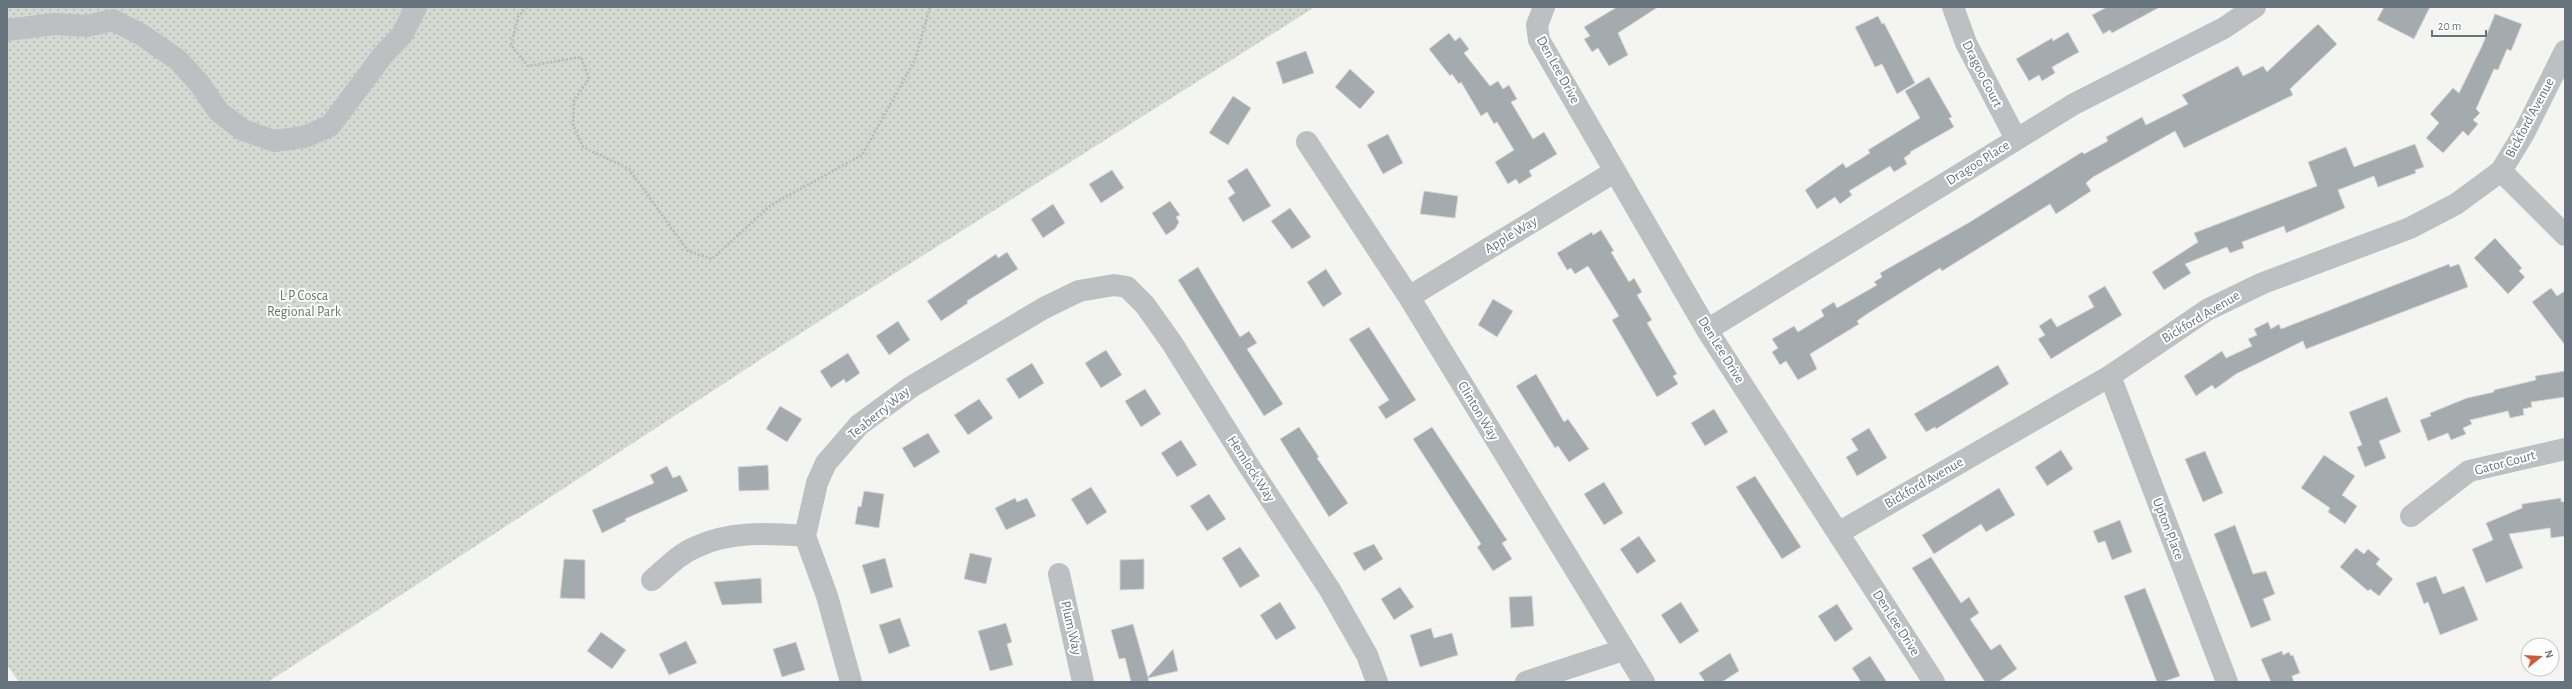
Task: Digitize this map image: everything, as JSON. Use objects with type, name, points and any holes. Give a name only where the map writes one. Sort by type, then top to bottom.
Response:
[{"type":"street","points":[[7,30],[54,24],[87,26],[113,20],[142,35],[178,60],[225,116],[243,130],[274,141],[304,137],[330,126],[383,55],[402,35],[416,7]]},
{"type":"street","name":"Den Lee Drive","points":[[1544,7],[1537,24],[1539,40],[1614,172],[1707,330],[1934,682]]},
{"type":"street","name":"Dragoo Court","points":[[1952,7],[1966,43],[2016,140]]},
{"type":"street","name":"Dragoo Place","points":[[1707,330],[2074,104],[2224,28],[2255,7]]},
{"type":"street","name":"Bickford Avenue","points":[[1838,533],[2110,376],[2214,306],[2263,283],[2433,218],[2456,204],[2501,171],[2524,133],[2565,52]]},
{"type":"street","name":"Clinton Way","points":[[1307,142],[1409,297],[1623,650],[1644,682]]},
{"type":"street","points":[[2501,171],[2565,235]]},
{"type":"street","name":"Apple Way","points":[[1409,297],[1614,172]]},
{"type":"street","name":"Hemlock Way","points":[[1099,287],[1114,285],[1127,287],[1145,305],[1163,330],[1330,590],[1367,655],[1378,682]]},
{"type":"street","name":"Teaberry Way","points":[[805,536],[817,483],[826,463],[859,425],[911,387],[998,334],[1051,304],[1079,291],[1099,287]]},
{"type":"street","name":"Upton Place","points":[[2110,376],[2227,682]]},
{"type":"street","name":"Gator Court","points":[[2411,516],[2469,471],[2565,449]]},
{"type":"street","points":[[652,580],[675,560],[696,547],[720,539],[744,535],[779,534],[805,536],[827,596],[851,682]]},
{"type":"street","name":"Plum Way","points":[[1059,574],[1083,682]]},
{"type":"street","points":[[1526,682],[1623,650]]},
{"type":"path","points":[[527,7],[518,17],[511,45],[528,66],[581,57],[590,79],[574,100],[573,125],[583,146],[629,169],[688,251],[712,259],[771,205],[862,154],[915,60],[930,7]]},
{"type":"green space","name":"L P Cosca Regional Park","points":[[7,7],[1315,7],[821,320],[268,682],[19,682],[7,665]]},
{"type":"building","points":[[1617,7],[1658,7],[1618,33],[1628,55],[1609,66],[1598,48],[1592,52],[1584,39],[1590,36],[1584,27]]},
{"type":"building","points":[[2107,7],[2160,7],[2112,33],[2110,30],[2103,34],[2092,15]]},
{"type":"building","points":[[2384,7],[2430,7],[2414,39],[2377,20]]},
{"type":"building","points":[[2495,14],[2522,24],[2511,51],[2507,49],[2498,70],[2494,69],[2476,109],[2480,113],[2473,120],[2478,124],[2468,136],[2463,131],[2443,153],[2426,138],[2439,123],[2430,114],[2453,88],[2459,93],[2482,46]]},
{"type":"building","points":[[1878,16],[1882,24],[1884,23],[1915,83],[1897,94],[1882,64],[1875,67],[1855,27]]},
{"type":"building","points":[[2318,24],[2337,44],[2290,89],[2293,95],[2184,148],[2175,131],[2093,177],[2086,183],[2091,191],[2056,214],[2050,204],[1942,271],[1940,268],[1867,314],[1857,321],[1859,324],[1810,354],[1817,369],[1798,380],[1786,361],[1780,365],[1772,352],[1778,348],[1772,339],[1794,326],[1798,332],[1824,316],[1821,310],[1834,302],[1837,308],[1877,285],[1874,282],[1882,277],[1880,273],[1970,222],[2082,152],[2084,154],[2108,141],[2106,137],[2142,117],[2146,125],[2188,104],[2182,95],[2238,66],[2243,76],[2263,66],[2267,72]]},
{"type":"building","points":[[2068,32],[2079,52],[2052,67],[2055,73],[2042,81],[2039,75],[2029,81],[2016,59],[2052,38],[2053,41]]},
{"type":"building","points":[[1449,33],[1455,41],[1460,37],[1469,49],[1464,53],[1490,86],[1498,81],[1503,89],[1509,85],[1517,99],[1511,102],[1533,139],[1544,132],[1557,154],[1529,171],[1532,176],[1519,184],[1516,179],[1508,184],[1495,162],[1514,150],[1497,122],[1494,124],[1487,112],[1481,116],[1461,82],[1459,84],[1452,74],[1450,76],[1429,49]]},
{"type":"building","points":[[1306,51],[1314,73],[1283,84],[1276,62]]},
{"type":"building","points":[[1350,69],[1375,92],[1360,109],[1335,87]]},
{"type":"building","points":[[1929,77],[1952,117],[1949,118],[1954,127],[1910,152],[1911,153],[1904,158],[1907,164],[1894,172],[1890,166],[1849,191],[1852,195],[1840,204],[1835,197],[1817,209],[1805,190],[1843,163],[1846,168],[1870,153],[1868,150],[1920,118],[1905,91]]},
{"type":"building","points":[[1233,96],[1251,108],[1228,145],[1209,133]]},
{"type":"building","points":[[1388,134],[1403,163],[1383,174],[1367,145]]},
{"type":"building","points":[[2415,144],[2424,167],[2415,170],[2416,173],[2378,187],[2374,176],[2338,190],[2345,208],[2286,233],[2284,226],[2242,242],[2244,248],[2230,253],[2227,247],[2185,264],[2191,273],[2164,290],[2152,272],[2198,242],[2194,233],[2317,186],[2308,162],[2346,147],[2354,167]]},
{"type":"building","points":[[1247,168],[1271,206],[1243,222],[1228,198],[1235,193],[1227,181]]},
{"type":"building","points":[[1112,170],[1124,188],[1101,203],[1089,184]]},
{"type":"building","points":[[1424,191],[1458,196],[1455,218],[1420,214]]},
{"type":"building","points":[[1170,201],[1180,215],[1176,217],[1179,222],[1175,229],[1166,235],[1152,213]]},
{"type":"building","points":[[1053,204],[1065,223],[1043,238],[1031,219]]},
{"type":"building","points":[[1290,208],[1311,237],[1292,249],[1271,221]]},
{"type":"building","points":[[1601,230],[1614,251],[1611,252],[1629,282],[1634,278],[1642,292],[1637,295],[1652,320],[1647,323],[1677,374],[1673,376],[1678,384],[1657,397],[1612,320],[1619,316],[1588,266],[1575,274],[1571,268],[1567,270],[1557,253],[1592,232],[1593,235]]},
{"type":"building","points":[[2495,238],[2522,268],[2519,271],[2525,277],[2508,294],[2474,258]]},
{"type":"building","points":[[1007,252],[1018,269],[967,301],[968,303],[941,321],[927,301],[996,254],[998,258]]},
{"type":"building","points":[[2449,264],[2450,267],[2459,264],[2468,287],[2306,349],[2303,341],[2236,374],[2215,389],[2212,385],[2196,396],[2184,376],[2222,351],[2226,358],[2252,346],[2248,339],[2257,335],[2254,329],[2268,322],[2271,329],[2279,324],[2281,329]]},
{"type":"building","points":[[1198,267],[1240,337],[1249,331],[1257,343],[1247,349],[1283,404],[1264,416],[1178,280]]},
{"type":"building","points":[[1326,269],[1342,294],[1323,307],[1307,282]]},
{"type":"building","points":[[2105,286],[2122,315],[2051,359],[2038,339],[2045,335],[2039,326],[2051,318],[2057,327],[2094,307],[2088,296]]},
{"type":"building","points":[[2551,288],[2557,296],[2565,291],[2565,345],[2532,302]]},
{"type":"building","points":[[1493,299],[1513,311],[1497,337],[1478,325]]},
{"type":"building","points":[[898,321],[910,340],[889,355],[876,336]]},
{"type":"building","points":[[1369,327],[1416,400],[1386,419],[1378,407],[1389,400],[1349,339]]},
{"type":"building","points":[[1106,350],[1122,375],[1101,388],[1085,363]]},
{"type":"building","points":[[848,353],[860,373],[846,383],[844,379],[831,388],[820,371]]},
{"type":"building","points":[[1032,363],[1044,383],[1019,399],[1006,379]]},
{"type":"building","points":[[1998,365],[2009,384],[1936,429],[1935,427],[1926,432],[1914,414]]},
{"type":"building","points":[[2565,371],[2565,397],[2531,402],[2532,407],[2523,409],[2524,415],[2510,418],[2508,411],[2470,420],[2472,424],[2463,428],[2466,434],[2451,440],[2448,433],[2428,441],[2420,420],[2431,416],[2430,413],[2467,398],[2536,380],[2535,376]]},
{"type":"building","points":[[1536,374],[1564,422],[1568,419],[1589,449],[1569,462],[1558,446],[1555,448],[1516,386]]},
{"type":"building","points":[[1145,389],[1161,414],[1141,427],[1125,401]]},
{"type":"building","points":[[2387,397],[2401,432],[2379,441],[2386,458],[2365,467],[2357,447],[2362,445],[2349,412]]},
{"type":"building","points":[[979,399],[993,418],[968,435],[954,415]]},
{"type":"building","points":[[780,406],[802,419],[787,442],[766,429]]},
{"type":"building","points":[[1714,409],[1728,432],[1705,446],[1691,423]]},
{"type":"building","points":[[1299,427],[1319,457],[1317,458],[1348,503],[1329,517],[1280,439]]},
{"type":"building","points":[[1432,427],[1507,540],[1502,543],[1512,559],[1493,571],[1477,547],[1481,544],[1413,439]]},
{"type":"building","points":[[1869,428],[1887,458],[1857,476],[1846,457],[1858,450],[1851,439]]},
{"type":"building","points":[[928,433],[940,452],[914,468],[902,448]]},
{"type":"building","points":[[1181,440],[1197,465],[1177,477],[1161,453]]},
{"type":"building","points":[[2061,450],[2073,469],[2047,486],[2035,467]]},
{"type":"building","points":[[2205,451],[2223,493],[2203,502],[2185,459]]},
{"type":"building","points":[[2324,455],[2355,476],[2342,495],[2357,506],[2345,524],[2328,512],[2330,508],[2301,488]]},
{"type":"building","points":[[768,465],[769,490],[739,491],[738,467]]},
{"type":"building","points":[[667,466],[673,478],[680,475],[688,491],[625,519],[626,521],[602,533],[592,510],[654,483],[650,475]]},
{"type":"building","points":[[1755,476],[1801,547],[1782,559],[1736,487]]},
{"type":"building","points":[[1604,482],[1623,513],[1604,525],[1584,494]]},
{"type":"building","points":[[1091,487],[1107,512],[1087,525],[1071,499]]},
{"type":"building","points":[[1999,488],[2015,515],[1986,532],[1981,524],[1934,554],[1922,535]]},
{"type":"building","points":[[864,491],[884,494],[879,528],[855,524],[858,506],[861,507]]},
{"type":"building","points":[[1209,494],[1226,519],[1207,531],[1190,506]]},
{"type":"building","points":[[1015,498],[1017,502],[1027,498],[1036,516],[1006,530],[995,508]]},
{"type":"building","points":[[2561,498],[2561,502],[2565,501],[2565,536],[2551,538],[2550,528],[2509,534],[2523,568],[2486,583],[2472,549],[2493,540],[2486,523],[2522,508],[2522,504]]},
{"type":"building","points":[[2120,520],[2132,552],[2112,560],[2105,541],[2098,543],[2093,531]]},
{"type":"building","points":[[2235,525],[2253,574],[2266,571],[2275,594],[2263,599],[2271,620],[2251,628],[2214,534]]},
{"type":"building","points":[[1639,536],[1656,561],[1637,574],[1620,549]]},
{"type":"building","points":[[1374,544],[1383,559],[1364,571],[1353,553]]},
{"type":"building","points":[[1240,547],[1260,576],[1240,588],[1222,558]]},
{"type":"building","points":[[2356,548],[2364,554],[2368,549],[2380,559],[2376,564],[2393,579],[2379,596],[2370,589],[2368,591],[2340,567]]},
{"type":"building","points":[[970,553],[992,558],[986,584],[964,579]]},
{"type":"building","points":[[1931,557],[1961,603],[1969,597],[1979,613],[1970,619],[1991,650],[2000,644],[2017,669],[1998,682],[1985,682],[1912,568]]},
{"type":"building","points":[[885,558],[893,587],[871,594],[862,565]]},
{"type":"building","points":[[564,559],[585,560],[585,599],[560,598]]},
{"type":"building","points":[[1144,559],[1144,589],[1120,590],[1120,560]]},
{"type":"building","points":[[2436,576],[2443,594],[2464,586],[2478,620],[2440,635],[2428,602],[2424,604],[2416,583]]},
{"type":"building","points":[[761,578],[762,603],[722,605],[714,582]]},
{"type":"building","points":[[1400,587],[1414,607],[1394,620],[1381,599]]},
{"type":"building","points":[[2145,588],[2180,676],[2163,682],[2157,682],[2124,596]]},
{"type":"building","points":[[1532,596],[1534,626],[1511,628],[1509,597]]},
{"type":"building","points":[[1280,602],[1296,628],[1276,640],[1260,615]]},
{"type":"building","points":[[1681,602],[1699,631],[1680,644],[1661,615]]},
{"type":"building","points":[[1837,604],[1853,629],[1835,642],[1818,616]]},
{"type":"building","points":[[900,618],[910,646],[889,654],[879,625]]},
{"type":"building","points":[[1006,623],[1012,642],[1007,644],[1013,665],[990,671],[978,631]]},
{"type":"building","points":[[1133,624],[1148,677],[1173,649],[1178,671],[1148,678],[1149,682],[1131,682],[1125,658],[1119,659],[1111,630]]},
{"type":"building","points":[[1431,628],[1434,638],[1452,633],[1458,655],[1420,667],[1410,635]]},
{"type":"building","points":[[601,632],[626,650],[612,669],[587,651]]},
{"type":"building","points":[[686,641],[697,663],[669,675],[659,654]]},
{"type":"building","points":[[796,642],[805,670],[782,677],[773,649]]},
{"type":"building","points":[[2282,651],[2283,655],[2289,652],[2291,656],[2293,655],[2300,673],[2292,676],[2294,682],[2271,682],[2261,659]]},
{"type":"building","points":[[1730,653],[1739,671],[1722,682],[1705,682],[1699,673]]},
{"type":"building","points":[[1870,656],[1887,682],[1861,682],[1852,668]]}]
